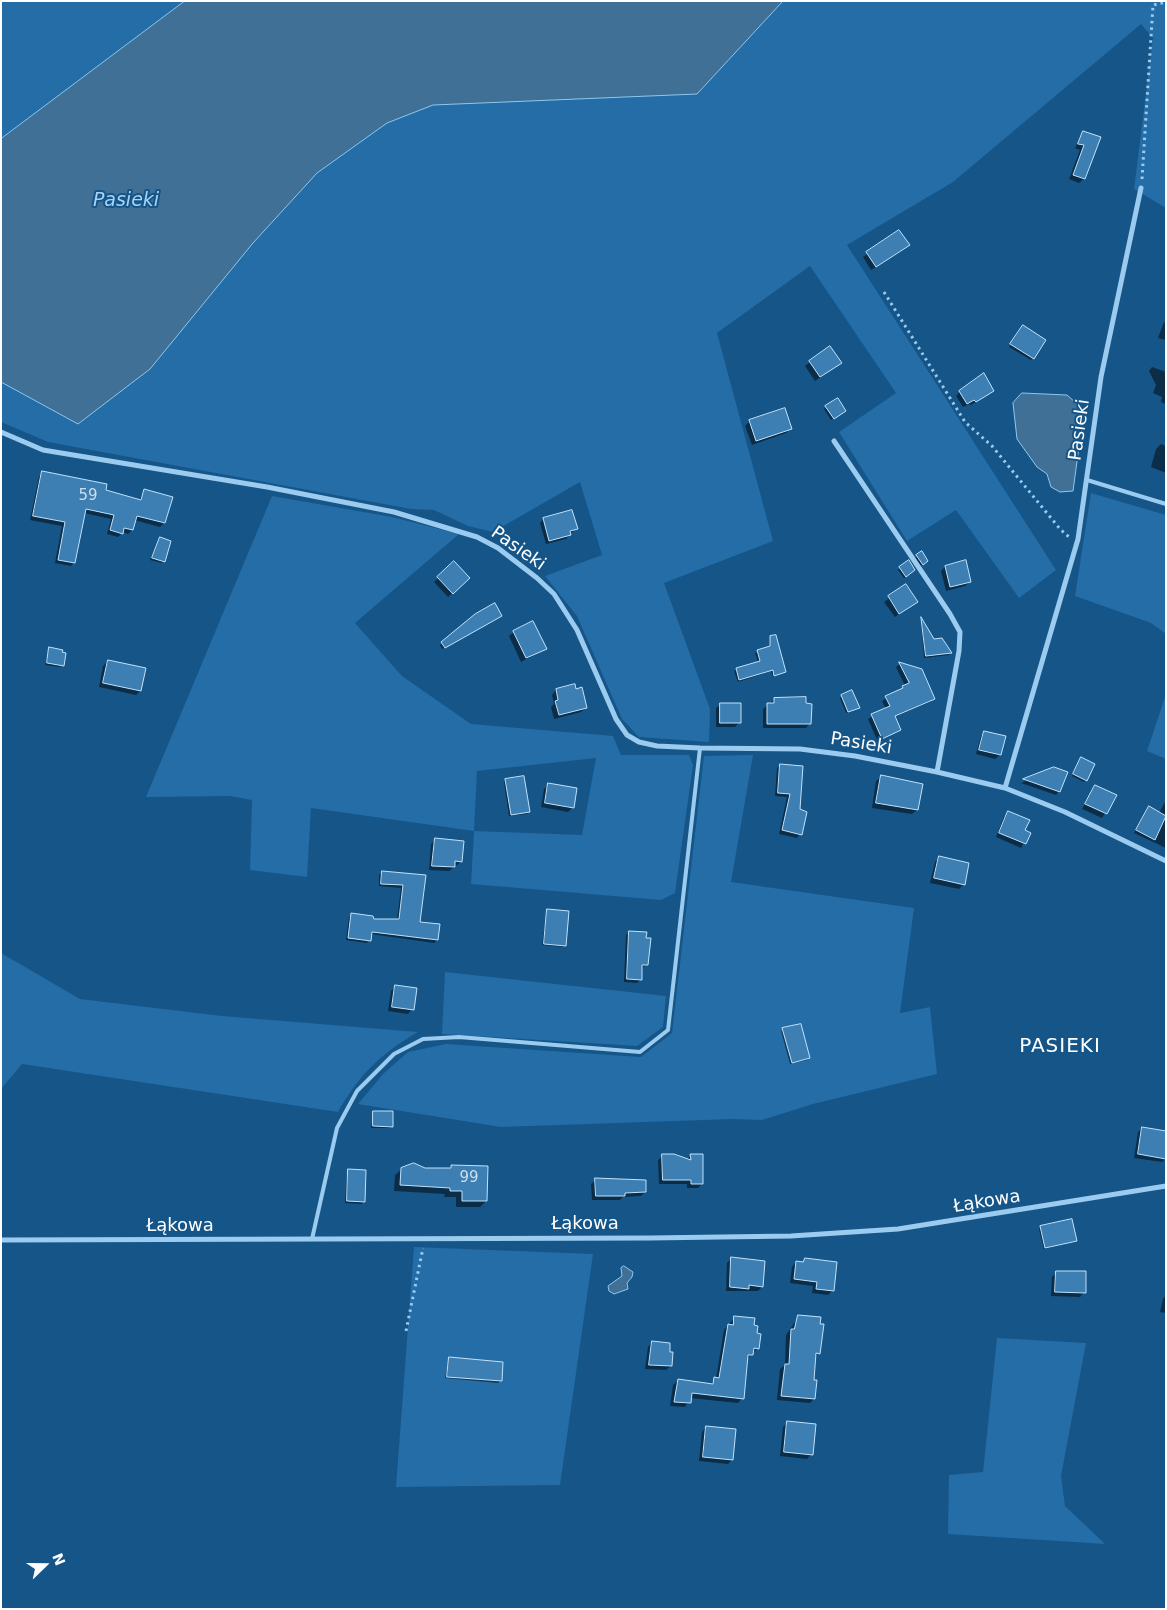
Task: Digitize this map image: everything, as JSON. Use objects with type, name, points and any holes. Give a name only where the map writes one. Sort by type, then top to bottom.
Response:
[{"type":"street","name":"Pasieki","points":[[1005,788],[1077,544],[1101,377],[1141,188]]},
{"type":"street","name":"Pasieki","points":[[1,432],[43,450],[267,487],[394,512],[477,536],[498,548],[537,578],[554,594],[577,630],[616,719],[627,735],[639,742],[657,746],[700,748],[800,749],[855,756],[937,772],[1005,788],[1064,812],[1166,862]]},
{"type":"street","points":[[834,442],[950,614],[960,632],[959,651],[937,772]]},
{"type":"street","name":"Łąkowa","points":[[1,1240],[312,1240],[791,1236],[898,1229],[1166,1186]]},
{"type":"lane","points":[[1086,480],[1166,504]]},
{"type":"lane","points":[[312,1240],[337,1128],[357,1091],[394,1054],[423,1039],[460,1037],[640,1052],[668,1030],[700,748]]},
{"type":"path","points":[[1141,188],[1153,5],[1166,2]]},
{"type":"path","points":[[884,292],[966,422],[992,446],[1060,529],[1077,544]]},
{"type":"path","points":[[406,1331],[426,1238]]},
{"type":"shaded area","points":[[1,1],[185,1],[1,139]]},
{"type":"shaded area","points":[[783,1],[1166,1],[1166,208],[1134,189],[1153,38],[1141,24],[953,182],[847,245],[1056,570],[1019,598],[956,510],[907,541],[839,432],[896,393],[810,266],[717,333],[773,541],[664,583],[710,709],[709,742],[639,737],[622,719],[577,616],[545,576],[602,555],[580,482],[493,532],[468,526],[434,510],[411,509],[48,442],[1,422],[1,382],[78,424],[253,243],[317,173],[387,123],[433,105],[697,94]]},
{"type":"shaded area","points":[[1091,493],[1166,515],[1166,634],[1151,623],[1075,596]]},
{"type":"shaded area","points":[[272,496],[392,517],[459,534],[355,623],[402,676],[471,724],[613,736],[621,755],[689,755],[693,765],[675,893],[661,900],[471,884],[474,831],[311,808],[307,877],[250,870],[252,800],[230,796],[146,797]],"holes":[[[596,758],[582,835],[474,831],[477,771]]]},
{"type":"shaded area","points":[[1166,694],[1166,759],[1147,751]]},
{"type":"shaded area","points":[[753,755],[731,882],[914,908],[900,1013],[930,1007],[937,1074],[813,1104],[762,1120],[733,1119],[501,1127],[358,1104],[383,1074],[408,1052],[446,1044],[641,1057],[672,1033],[704,756]]},
{"type":"shaded area","points":[[1,953],[80,999],[222,1016],[418,1032],[393,1048],[372,1066],[354,1087],[338,1112],[22,1064],[1,1089]]},
{"type":"shaded area","points":[[445,972],[666,996],[663,1027],[637,1046],[442,1034]]},
{"type":"shaded area","points":[[414,1247],[593,1254],[560,1485],[396,1487]]},
{"type":"shaded area","points":[[997,1338],[1086,1343],[1061,1476],[1065,1506],[1105,1544],[948,1534],[949,1475],[983,1472]]},
{"type":"water","name":"Pasieki","points":[[185,1],[783,1],[697,94],[433,105],[387,123],[317,173],[253,243],[150,369],[78,424],[1,382],[1,139]]},
{"type":"water","points":[[1022,393],[1067,395],[1084,410],[1073,491],[1060,492],[1051,487],[1047,474],[1037,467],[1017,439],[1013,403]]},
{"type":"water","points":[[624,1266],[633,1272],[632,1277],[627,1283],[628,1289],[614,1294],[609,1291],[608,1286],[622,1276],[621,1268]]},
{"type":"building","points":[[1083,131],[1101,137],[1085,179],[1073,175],[1084,145],[1078,144]]},
{"type":"building","points":[[899,230],[910,245],[876,267],[866,252]]},
{"type":"building","points":[[1023,325],[1046,340],[1034,359],[1010,344]]},
{"type":"building","points":[[830,346],[842,363],[820,377],[809,361]]},
{"type":"building","points":[[984,373],[994,391],[976,402],[974,400],[967,404],[959,391]]},
{"type":"building","points":[[838,398],[846,411],[834,419],[825,406]]},
{"type":"building","points":[[785,408],[792,429],[756,441],[749,420]]},
{"type":"building","points":[[42,471],[107,484],[106,490],[141,500],[144,489],[173,497],[165,523],[137,516],[133,530],[124,528],[123,534],[110,530],[114,515],[86,509],[75,563],[58,560],[65,522],[33,516]]},
{"type":"building","points":[[572,510],[578,529],[570,531],[571,535],[549,541],[543,518]]},
{"type":"building","points":[[160,537],[171,541],[165,562],[152,558]]},
{"type":"building","points":[[922,551],[928,561],[923,565],[916,555]]},
{"type":"building","points":[[909,560],[915,570],[906,577],[899,567]]},
{"type":"building","points":[[966,560],[971,582],[950,587],[945,566]]},
{"type":"building","points":[[454,561],[470,578],[453,594],[437,577]]},
{"type":"building","points":[[906,584],[918,602],[899,614],[888,596]]},
{"type":"building","points":[[495,603],[502,616],[445,648],[441,642],[475,614]]},
{"type":"building","points":[[921,617],[934,639],[942,638],[952,653],[926,656]]},
{"type":"building","points":[[533,621],[547,649],[526,658],[513,631]]},
{"type":"building","points":[[776,635],[786,672],[774,676],[773,670],[739,680],[736,668],[760,661],[757,650],[770,646],[770,636]]},
{"type":"building","points":[[49,647],[63,650],[62,652],[66,653],[64,666],[47,663]]},
{"type":"building","points":[[108,660],[146,668],[141,691],[103,683]]},
{"type":"building","points":[[899,662],[922,669],[935,699],[895,716],[901,730],[882,739],[871,714],[890,706],[885,696],[903,688],[902,686],[909,683]]},
{"type":"building","points":[[575,684],[576,689],[582,687],[587,708],[559,715],[555,701],[558,700],[556,689]]},
{"type":"building","points":[[852,690],[860,708],[848,712],[841,695]]},
{"type":"building","points":[[806,697],[806,703],[812,704],[811,724],[767,724],[767,703],[774,703],[774,698]]},
{"type":"building","points":[[720,703],[741,703],[741,723],[720,723]]},
{"type":"building","points":[[984,731],[1006,736],[1001,755],[979,750]]},
{"type":"building","points":[[1081,757],[1095,764],[1087,781],[1073,774]]},
{"type":"building","points":[[780,764],[803,766],[800,809],[807,812],[802,835],[782,830],[790,794],[778,793]]},
{"type":"building","points":[[1054,767],[1068,772],[1060,792],[1023,779]]},
{"type":"building","points":[[881,775],[923,784],[918,810],[876,803]]},
{"type":"building","points":[[524,776],[530,812],[511,815],[505,779]]},
{"type":"building","points":[[548,783],[577,788],[574,808],[545,803]]},
{"type":"building","points":[[1095,785],[1117,795],[1107,814],[1085,804]]},
{"type":"building","points":[[1149,806],[1166,816],[1155,840],[1136,830]]},
{"type":"building","points":[[1008,811],[1030,820],[1025,830],[1031,833],[1026,844],[999,833]]},
{"type":"building","points":[[435,838],[464,841],[462,862],[455,861],[455,867],[432,866]]},
{"type":"building","points":[[939,856],[969,863],[965,885],[934,878]]},
{"type":"building","points":[[382,871],[426,875],[420,922],[440,924],[438,940],[372,932],[371,941],[348,938],[351,913],[373,916],[374,919],[399,919],[403,885],[381,884]]},
{"type":"building","points":[[547,909],[569,911],[566,946],[544,944]]},
{"type":"building","points":[[629,931],[647,932],[646,938],[651,938],[648,965],[642,965],[642,980],[627,979]]},
{"type":"building","points":[[395,985],[417,988],[414,1010],[392,1007]]},
{"type":"building","points":[[801,1024],[810,1058],[792,1063],[782,1028]]},
{"type":"building","points":[[373,1111],[393,1111],[393,1127],[373,1126]]},
{"type":"building","points":[[1142,1127],[1166,1131],[1166,1159],[1138,1154]]},
{"type":"building","points":[[662,1154],[674,1154],[691,1160],[690,1154],[703,1154],[703,1184],[691,1184],[691,1180],[663,1180]]},
{"type":"building","points":[[414,1163],[425,1168],[451,1168],[451,1165],[488,1166],[487,1201],[462,1201],[462,1191],[450,1191],[450,1188],[400,1185],[401,1168]]},
{"type":"building","points":[[348,1169],[366,1170],[365,1202],[347,1201]]},
{"type":"building","points":[[595,1178],[646,1180],[646,1192],[625,1193],[625,1196],[596,1196]]},
{"type":"building","points":[[1072,1219],[1077,1241],[1045,1248],[1040,1226]]},
{"type":"building","points":[[731,1257],[765,1261],[763,1287],[749,1285],[749,1289],[730,1287]]},
{"type":"building","points":[[805,1258],[837,1262],[834,1291],[816,1289],[817,1282],[794,1279],[796,1261],[803,1262]]},
{"type":"building","points":[[1056,1271],[1086,1271],[1086,1293],[1055,1292]]},
{"type":"building","points":[[798,1315],[821,1317],[820,1324],[824,1324],[820,1354],[816,1353],[814,1380],[817,1380],[815,1399],[781,1396],[785,1364],[789,1364],[791,1329],[794,1329]]},
{"type":"building","points":[[734,1316],[755,1318],[754,1325],[758,1326],[757,1333],[761,1334],[759,1349],[754,1348],[753,1355],[748,1355],[744,1399],[692,1393],[691,1403],[674,1402],[678,1379],[713,1384],[714,1377],[719,1378],[728,1324],[733,1325]]},
{"type":"building","points":[[652,1341],[670,1343],[670,1352],[673,1352],[672,1366],[649,1365]]},
{"type":"building","points":[[449,1357],[503,1362],[502,1381],[447,1377]]},
{"type":"building","points":[[787,1421],[816,1424],[813,1455],[784,1452]]},
{"type":"building","points":[[706,1426],[736,1429],[733,1460],[703,1457]]},
{"type":"district","name":"PASIEKI","points":[[1060,1047]]}]
